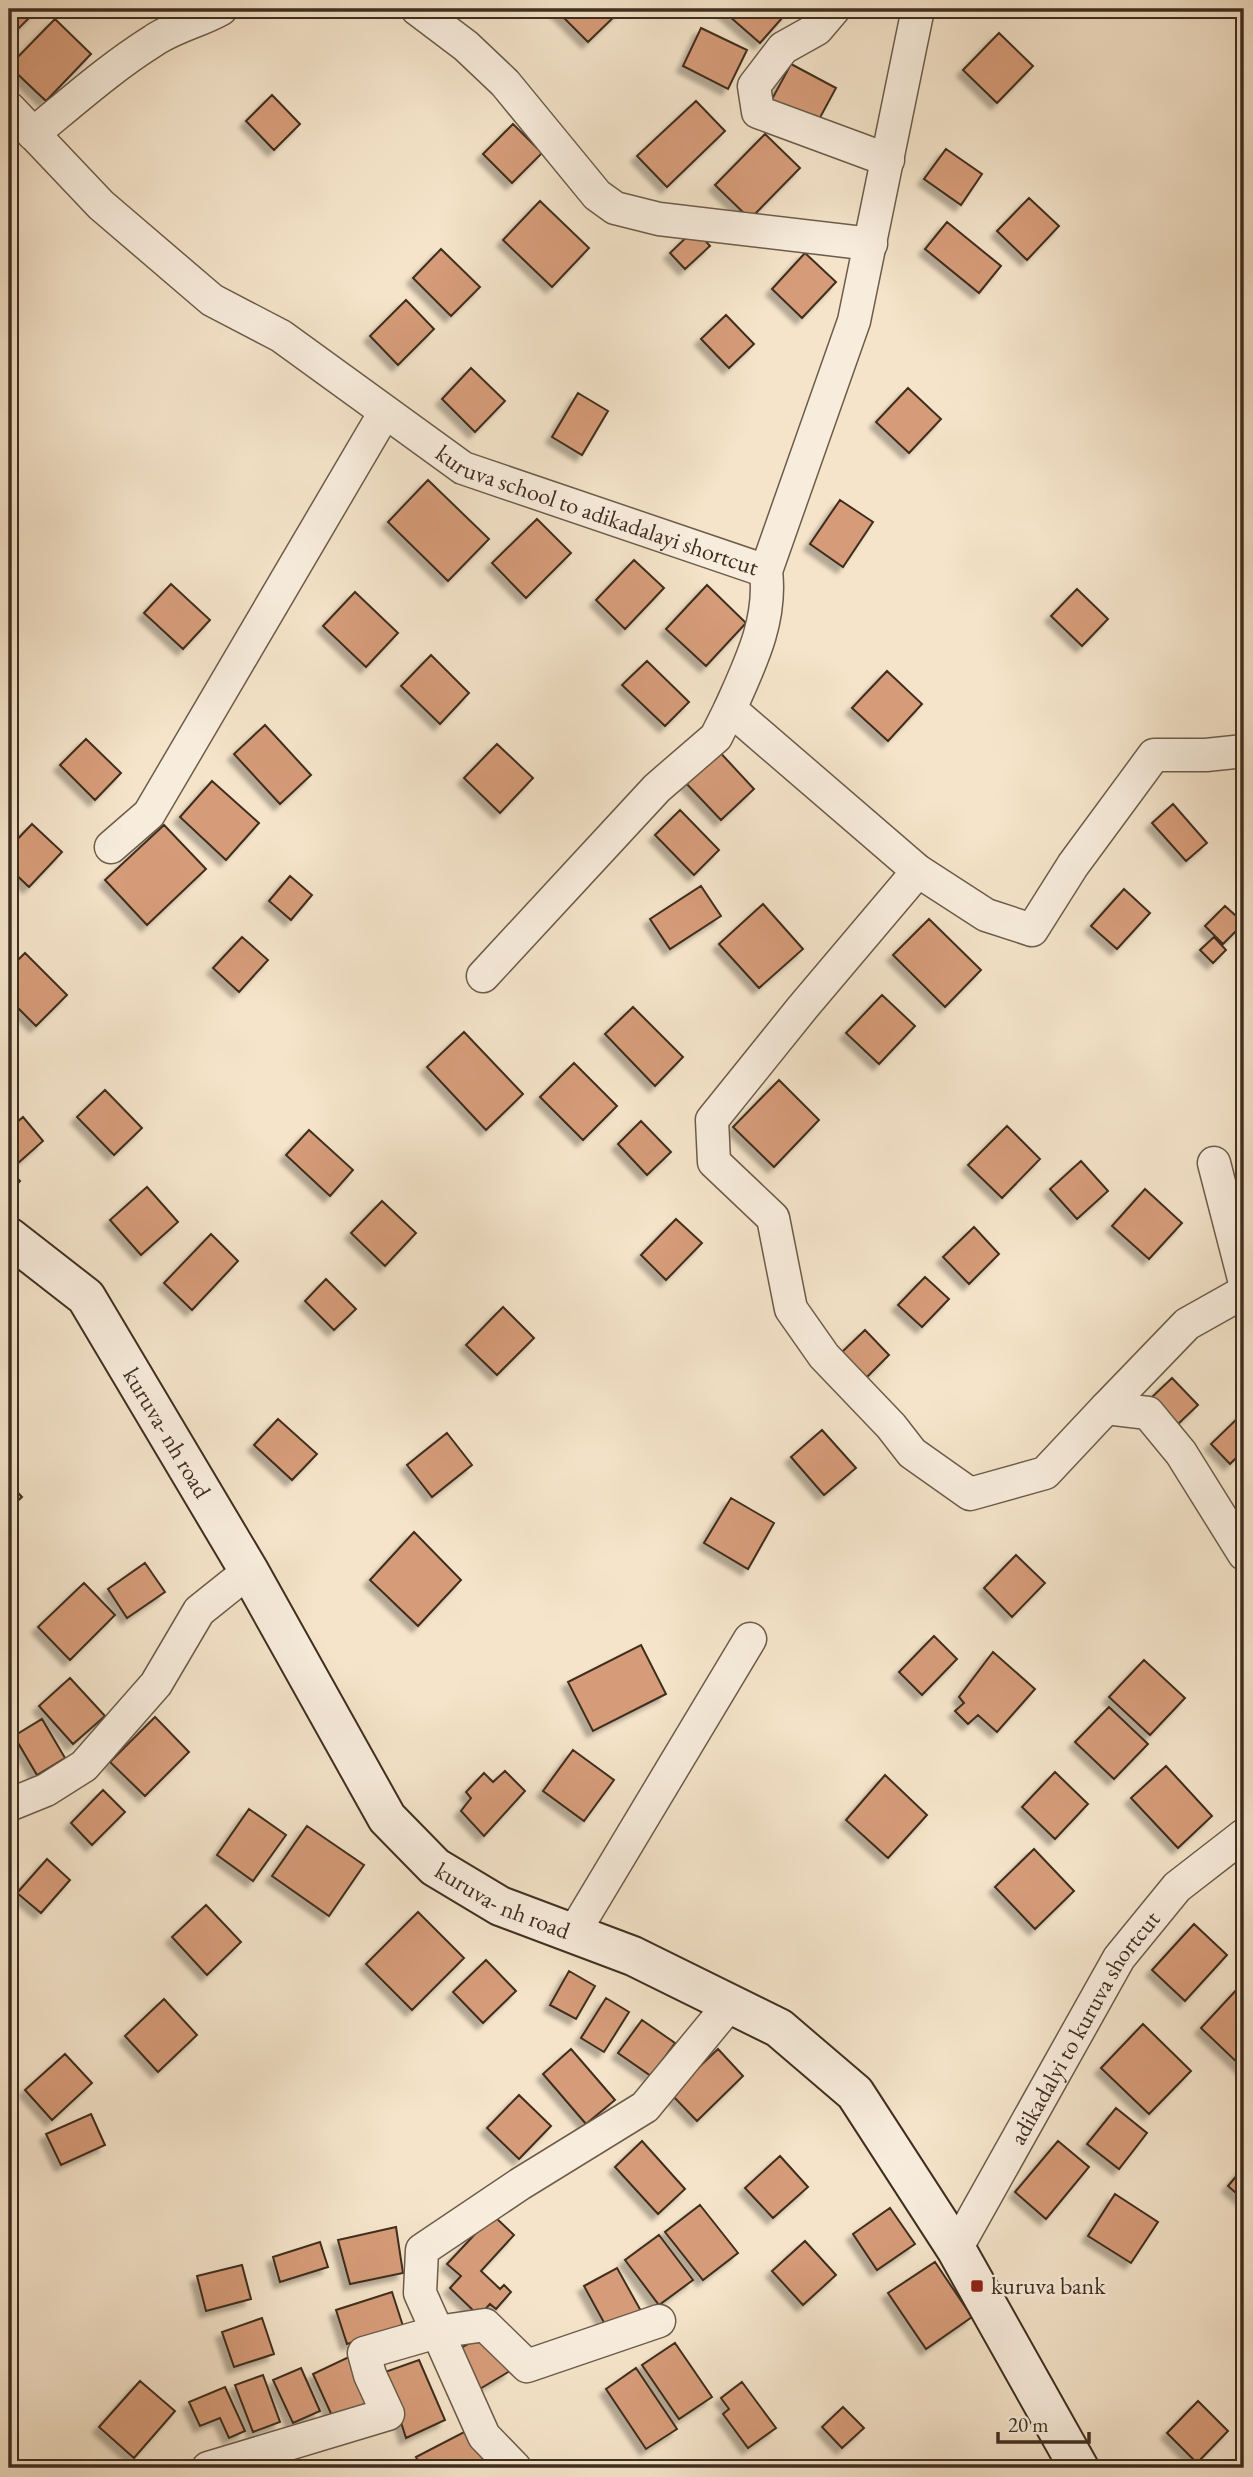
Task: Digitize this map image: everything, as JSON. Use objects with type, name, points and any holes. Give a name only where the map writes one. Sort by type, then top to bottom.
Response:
[{"type":"main road","name":"kuruva- nh road","points":[[9,1237],[86,1297],[248,1571],[387,1818],[435,1867],[500,1906],[633,1956],[779,2028],[855,2093],[956,2249],[1079,2468]]},
{"type":"street","points":[[33,134],[155,39],[221,9]]},
{"type":"street","points":[[417,9],[466,46],[505,83],[597,195],[615,208],[659,219],[871,244]]},
{"type":"street","points":[[834,9],[817,29],[783,48],[754,86],[758,112],[888,160]]},
{"type":"street","name":"kuruva school to adikadalayi shortcut","points":[[9,108],[101,205],[212,300],[281,336],[463,468],[766,571],[855,321],[918,9]]},
{"type":"street","points":[[111,848],[149,814],[386,412]]},
{"type":"street","points":[[483,976],[657,788],[716,737],[758,643],[768,594],[766,571]]},
{"type":"street","points":[[730,709],[918,871],[986,915],[1032,930],[1073,865],[1154,755],[1244,751]]},
{"type":"street","points":[[918,871],[712,1120],[714,1163],[773,1218],[791,1309],[824,1356],[891,1426],[912,1453],[970,1494],[1045,1473],[1187,1324],[1244,1292]]},
{"type":"street","points":[[1213,1163],[1244,1279]]},
{"type":"street","points":[[1106,1408],[1148,1413],[1181,1453],[1244,1554]]},
{"type":"street","points":[[9,1805],[46,1790],[84,1766],[156,1684],[199,1611],[248,1571]]},
{"type":"street","points":[[573,1934],[750,1639]]},
{"type":"street","name":"adikadalyi to kuruva shortcut","points":[[956,2249],[1119,1958],[1177,1887],[1244,1835]]},
{"type":"street","points":[[515,2468],[484,2436],[420,2293],[422,2250],[520,2184],[645,2107],[730,2004]]},
{"type":"street","points":[[208,2468],[388,2414],[363,2353],[437,2332],[485,2325],[527,2366],[659,2321]]},
{"type":"building","points":[[9,9],[38,9],[16,31],[9,25]]},
{"type":"building","points":[[555,9],[622,9],[588,42]]},
{"type":"building","points":[[721,9],[790,9],[760,43]]},
{"type":"building","points":[[55,19],[91,54],[46,101],[9,66]]},
{"type":"building","points":[[701,28],[747,50],[728,89],[683,66]]},
{"type":"building","points":[[999,33],[1033,66],[997,103],[963,70]]},
{"type":"building","points":[[791,64],[836,88],[816,125],[771,101]]},
{"type":"building","points":[[272,95],[300,124],[274,150],[246,121]]},
{"type":"building","points":[[696,101],[725,131],[667,187],[637,156]]},
{"type":"building","points":[[513,124],[542,153],[512,183],[483,154]]},
{"type":"building","points":[[765,134],[800,168],[750,219],[715,185]]},
{"type":"building","points":[[946,149],[982,174],[961,205],[924,179]]},
{"type":"building","points":[[1029,198],[1059,226],[1027,260],[997,231]]},
{"type":"building","points":[[540,201],[589,248],[552,287],[503,240]]},
{"type":"building","points":[[947,222],[1001,266],[979,293],[925,249]]},
{"type":"building","points":[[695,229],[710,246],[685,269],[670,253]]},
{"type":"building","points":[[441,249],[480,287],[451,316],[413,278]]},
{"type":"building","points":[[805,253],[836,282],[802,318],[772,289]]},
{"type":"building","points":[[406,300],[434,329],[398,365],[370,336]]},
{"type":"building","points":[[726,315],[754,344],[729,368],[701,339]]},
{"type":"building","points":[[471,368],[505,401],[475,432],[442,399]]},
{"type":"building","points":[[908,388],[941,419],[909,453],[876,422]]},
{"type":"building","points":[[578,393],[608,411],[582,455],[552,437]]},
{"type":"building","points":[[428,480],[489,539],[448,581],[388,522]]},
{"type":"building","points":[[840,500],[873,522],[843,567],[810,544]]},
{"type":"building","points":[[537,519],[571,553],[526,598],[492,563]]},
{"type":"building","points":[[634,560],[664,588],[625,629],[596,600]]},
{"type":"building","points":[[171,584],[210,620],[183,649],[144,613]]},
{"type":"building","points":[[707,585],[746,623],[706,666],[666,629]]},
{"type":"building","points":[[1077,589],[1108,619],[1082,646],[1051,616]]},
{"type":"building","points":[[355,592],[398,633],[366,667],[323,626]]},
{"type":"building","points":[[431,655],[469,693],[440,724],[401,686]]},
{"type":"building","points":[[647,661],[689,702],[665,726],[622,685]]},
{"type":"building","points":[[887,671],[922,704],[888,741],[852,708]]},
{"type":"building","points":[[265,725],[311,775],[280,804],[234,754]]},
{"type":"building","points":[[86,739],[121,773],[95,800],[60,765]]},
{"type":"building","points":[[497,744],[533,778],[500,813],[464,778]]},
{"type":"building","points":[[715,747],[754,789],[721,820],[682,779]]},
{"type":"building","points":[[212,781],[259,823],[226,860],[180,817]]},
{"type":"building","points":[[1173,804],[1207,843],[1186,861],[1152,823]]},
{"type":"building","points":[[680,810],[719,850],[694,875],[655,835]]},
{"type":"building","points":[[32,824],[62,852],[29,887],[9,868],[9,848]]},
{"type":"building","points":[[164,825],[206,869],[147,925],[105,880]]},
{"type":"building","points":[[290,876],[312,895],[291,920],[269,901]]},
{"type":"building","points":[[701,886],[721,916],[670,949],[650,919]]},
{"type":"building","points":[[1124,889],[1150,913],[1117,949],[1091,926]]},
{"type":"building","points":[[763,904],[803,949],[759,988],[719,944]]},
{"type":"building","points":[[1225,906],[1244,923],[1223,944],[1205,926]]},
{"type":"building","points":[[929,919],[981,970],[945,1007],[893,955]]},
{"type":"building","points":[[242,937],[268,960],[239,992],[213,968]]},
{"type":"building","points":[[1214,937],[1226,950],[1213,963],[1200,950]]},
{"type":"building","points":[[25,953],[67,995],[36,1026],[9,999],[9,969]]},
{"type":"building","points":[[882,995],[915,1026],[879,1064],[846,1033]]},
{"type":"building","points":[[633,1007],[683,1057],[655,1086],[605,1034]]},
{"type":"building","points":[[464,1032],[523,1094],[486,1130],[427,1067]]},
{"type":"building","points":[[574,1063],[617,1106],[583,1140],[540,1097]]},
{"type":"building","points":[[779,1080],[819,1120],[774,1167],[733,1127]]},
{"type":"building","points":[[105,1090],[142,1128],[114,1155],[77,1117]]},
{"type":"building","points":[[23,1117],[43,1141],[17,1164],[9,1155],[9,1129]]},
{"type":"building","points":[[641,1121],[671,1152],[647,1175],[618,1144]]},
{"type":"building","points":[[1007,1126],[1040,1159],[1002,1198],[968,1165]]},
{"type":"building","points":[[309,1130],[353,1170],[330,1196],[286,1155]]},
{"type":"building","points":[[1081,1161],[1108,1191],[1077,1219],[1050,1189]]},
{"type":"building","points":[[9,1170],[20,1181],[11,1191],[9,1189]]},
{"type":"building","points":[[147,1187],[178,1222],[141,1255],[110,1220]]},
{"type":"building","points":[[1145,1189],[1182,1223],[1149,1259],[1112,1226]]},
{"type":"building","points":[[382,1201],[416,1233],[385,1266],[351,1233]]},
{"type":"building","points":[[676,1219],[702,1243],[666,1280],[641,1255]]},
{"type":"building","points":[[974,1227],[999,1254],[969,1284],[943,1257]]},
{"type":"building","points":[[211,1234],[238,1261],[192,1310],[164,1283]]},
{"type":"building","points":[[925,1277],[949,1299],[922,1327],[898,1305]]},
{"type":"building","points":[[326,1279],[356,1309],[334,1330],[305,1301]]},
{"type":"building","points":[[503,1307],[534,1338],[497,1375],[466,1345]]},
{"type":"building","points":[[865,1330],[889,1355],[865,1379],[840,1354]]},
{"type":"building","points":[[1172,1378],[1198,1405],[1177,1425],[1151,1398]]},
{"type":"building","points":[[1244,1412],[1244,1450],[1230,1464],[1211,1444]]},
{"type":"building","points":[[278,1419],[317,1454],[292,1480],[254,1445]]},
{"type":"building","points":[[822,1430],[856,1468],[824,1495],[791,1457]]},
{"type":"building","points":[[447,1433],[472,1465],[432,1497],[407,1465]]},
{"type":"building","points":[[9,1483],[22,1497],[9,1509]]},
{"type":"building","points":[[731,1498],[774,1523],[748,1569],[704,1543]]},
{"type":"building","points":[[414,1532],[461,1580],[418,1626],[370,1580]]},
{"type":"building","points":[[1016,1555],[1045,1583],[1012,1617],[984,1588]]},
{"type":"building","points":[[145,1563],[165,1592],[127,1618],[108,1589]]},
{"type":"building","points":[[84,1583],[115,1615],[70,1660],[38,1627]]},
{"type":"building","points":[[934,1636],[957,1659],[922,1695],[899,1672]]},
{"type":"building","points":[[641,1645],[666,1694],[593,1731],[568,1682]]},
{"type":"building","points":[[993,1652],[1035,1689],[997,1732],[978,1715],[968,1724],[955,1711],[964,1703],[959,1697]]},
{"type":"building","points":[[1144,1660],[1185,1698],[1150,1735],[1109,1697]]},
{"type":"building","points":[[70,1678],[105,1716],[73,1744],[39,1706]]},
{"type":"building","points":[[1109,1707],[1148,1744],[1114,1779],[1075,1742]]},
{"type":"building","points":[[155,1717],[189,1752],[145,1796],[110,1762]]},
{"type":"building","points":[[42,1719],[65,1758],[37,1775],[14,1736]]},
{"type":"building","points":[[573,1750],[614,1780],[584,1821],[543,1791]]},
{"type":"building","points":[[1166,1766],[1212,1816],[1178,1848],[1131,1798]]},
{"type":"building","points":[[505,1771],[525,1791],[484,1836],[461,1811],[471,1798],[466,1792],[484,1773],[493,1782]]},
{"type":"building","points":[[1055,1772],[1088,1804],[1055,1839],[1022,1807]]},
{"type":"building","points":[[885,1775],[927,1815],[888,1858],[846,1820]]},
{"type":"building","points":[[103,1790],[125,1812],[92,1845],[71,1823]]},
{"type":"building","points":[[249,1809],[286,1835],[253,1881],[217,1855]]},
{"type":"building","points":[[307,1826],[364,1865],[329,1916],[272,1876]]},
{"type":"building","points":[[1034,1849],[1074,1891],[1035,1929],[995,1887]]},
{"type":"building","points":[[47,1859],[70,1880],[41,1913],[17,1893]]},
{"type":"building","points":[[206,1905],[241,1942],[207,1975],[172,1937]]},
{"type":"building","points":[[418,1912],[464,1958],[412,2010],[366,1964]]},
{"type":"building","points":[[1194,1924],[1227,1955],[1185,2001],[1152,1970]]},
{"type":"building","points":[[486,1960],[516,1991],[483,2023],[453,1992]]},
{"type":"building","points":[[569,1971],[595,1986],[576,2019],[550,2005]]},
{"type":"building","points":[[1240,1986],[1244,1990],[1244,2069],[1201,2028]]},
{"type":"building","points":[[606,1998],[629,2012],[604,2052],[581,2038]]},
{"type":"building","points":[[164,1999],[197,2035],[158,2072],[125,2036]]},
{"type":"building","points":[[642,2020],[675,2043],[651,2076],[618,2053]]},
{"type":"building","points":[[1143,2024],[1191,2071],[1149,2114],[1101,2068]]},
{"type":"building","points":[[571,2049],[615,2100],[586,2124],[543,2074]]},
{"type":"building","points":[[718,2049],[743,2076],[697,2121],[671,2094]]},
{"type":"building","points":[[65,2054],[92,2083],[52,2120],[25,2090]]},
{"type":"building","points":[[519,2095],[551,2126],[519,2159],[487,2128]]},
{"type":"building","points":[[1116,2108],[1147,2133],[1119,2169],[1087,2144]]},
{"type":"building","points":[[91,2114],[105,2145],[61,2165],[46,2134]]},
{"type":"building","points":[[642,2141],[685,2189],[658,2214],[615,2167]]},
{"type":"building","points":[[1058,2141],[1089,2167],[1046,2219],[1015,2192]]},
{"type":"building","points":[[780,2156],[808,2187],[773,2218],[745,2188]]},
{"type":"building","points":[[1244,2167],[1244,2200],[1228,2186]]},
{"type":"building","points":[[1115,2194],[1158,2222],[1131,2263],[1088,2236]]},
{"type":"building","points":[[700,2205],[738,2253],[703,2280],[665,2232]]},
{"type":"building","points":[[890,2208],[915,2244],[877,2270],[853,2234]]},
{"type":"building","points":[[493,2215],[514,2235],[481,2271],[500,2289],[504,2285],[511,2292],[496,2309],[490,2304],[479,2316],[450,2288],[461,2276],[447,2264]]},
{"type":"building","points":[[396,2227],[403,2273],[350,2284],[338,2240]]},
{"type":"building","points":[[659,2235],[693,2280],[659,2305],[625,2260]]},
{"type":"building","points":[[805,2241],[836,2275],[803,2305],[772,2271]]},
{"type":"building","points":[[320,2242],[328,2267],[280,2282],[273,2257]]},
{"type":"building","points":[[935,2262],[972,2317],[926,2349],[888,2293]]},
{"type":"building","points":[[242,2265],[251,2299],[206,2311],[197,2276]]},
{"type":"building","points":[[617,2268],[641,2311],[607,2328],[584,2286]]},
{"type":"building","points":[[392,2292],[403,2326],[347,2344],[336,2310]]},
{"type":"building","points":[[262,2318],[274,2354],[234,2367],[222,2332]]},
{"type":"building","points":[[488,2333],[510,2371],[478,2390],[455,2351]]},
{"type":"building","points":[[675,2343],[712,2397],[679,2419],[642,2365]]},
{"type":"building","points":[[353,2355],[374,2400],[333,2418],[313,2374]]},
{"type":"building","points":[[419,2360],[445,2420],[406,2438],[385,2372]]},
{"type":"building","points":[[301,2368],[320,2411],[293,2423],[273,2380]]},
{"type":"building","points":[[636,2368],[677,2429],[646,2449],[606,2389]]},
{"type":"building","points":[[263,2375],[280,2422],[253,2432],[235,2385]]},
{"type":"building","points":[[140,2381],[175,2411],[134,2458],[99,2427]]},
{"type":"building","points":[[742,2382],[776,2428],[748,2448],[723,2414],[729,2409],[721,2398]]},
{"type":"building","points":[[225,2387],[245,2431],[229,2438],[220,2418],[200,2426],[189,2402]]},
{"type":"building","points":[[1198,2401],[1228,2431],[1197,2463],[1167,2433]]},
{"type":"building","points":[[843,2407],[864,2428],[842,2448],[822,2427]]},
{"type":"building","points":[[468,2430],[489,2468],[421,2468],[416,2457]]},
{"type":"place","name":"kuruva bank","points":[[977,2286]]}]
